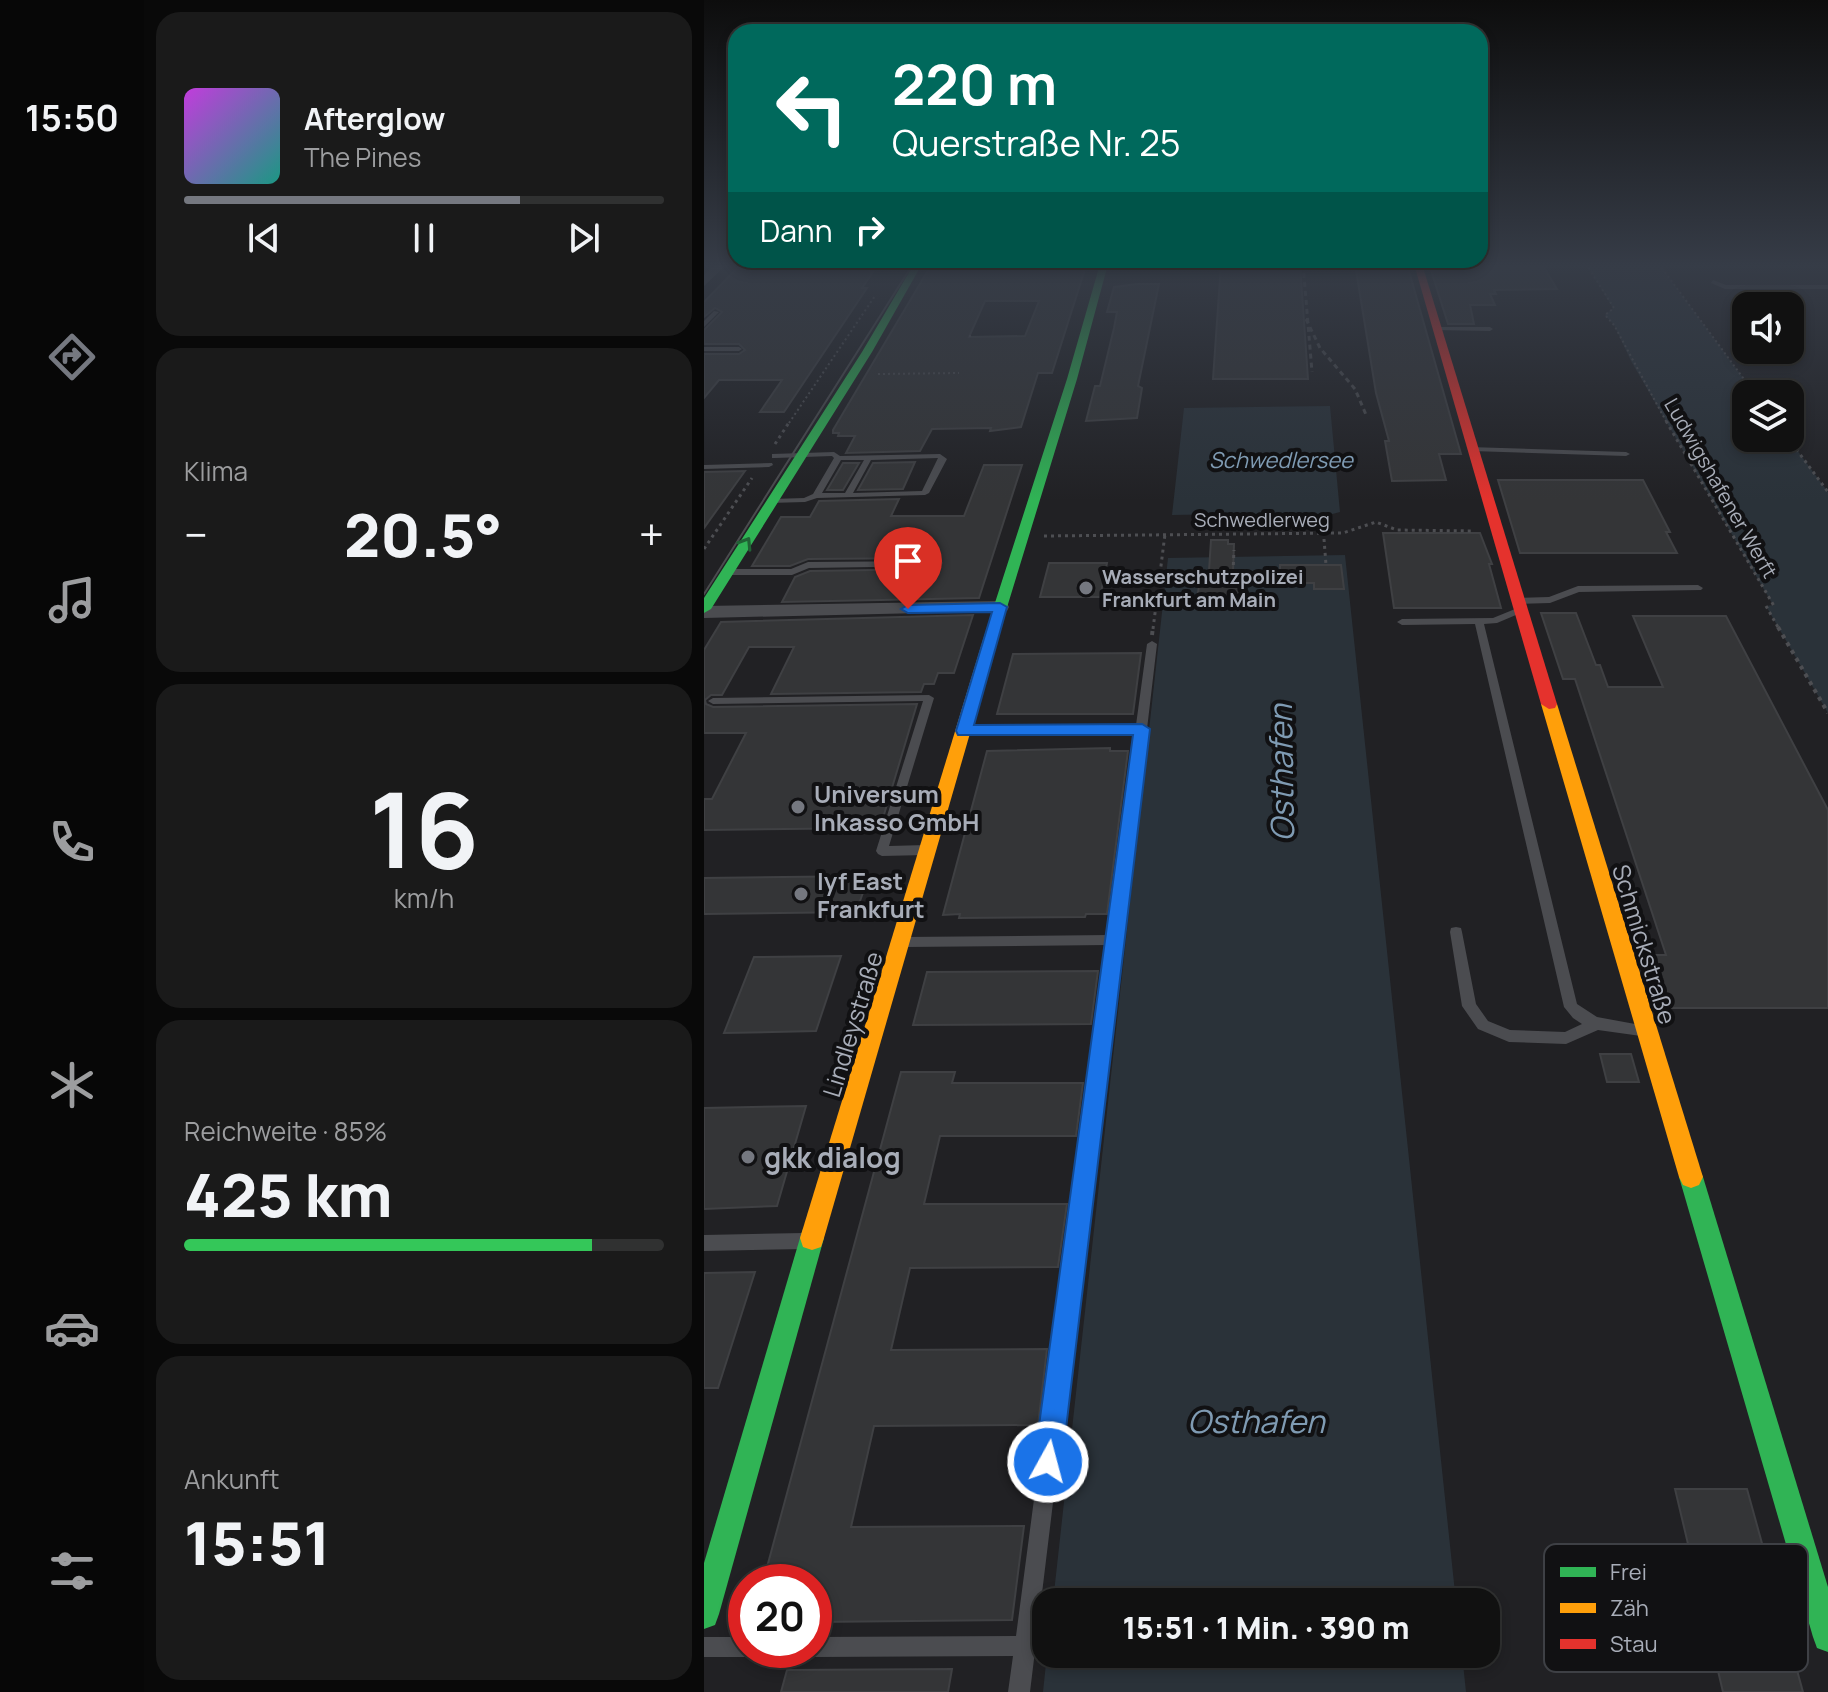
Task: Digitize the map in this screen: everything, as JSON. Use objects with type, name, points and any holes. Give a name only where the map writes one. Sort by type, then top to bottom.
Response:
[{"type":"street","points":[[816,398],[853,343]]},
{"type":"street","points":[[704,611],[872,343]]},
{"type":"street","name":"Lindleystraße","points":[[704,1614],[811,1241],[1082,343]]},
{"type":"street","name":"Schmickstraße","points":[[1441,343],[1800,1544]]},
{"type":"street","points":[[752,490],[768,462],[792,432]]},
{"type":"street","points":[[704,611],[1000,607]]},
{"type":"street","name":"Schmickstraße","points":[[1808,1570],[1828,1637]]},
{"type":"lane","points":[[704,349],[739,349]]},
{"type":"lane","points":[[1472,449],[1626,454]]},
{"type":"lane","points":[[704,467],[768,462],[801,455],[834,454],[838,458],[940,456],[943,459],[925,493],[816,496],[805,500],[772,501]]},
{"type":"lane","points":[[848,495],[869,457]]},
{"type":"lane","points":[[816,496],[838,458]]},
{"type":"lane","points":[[728,572],[792,572],[808,565],[935,564]]},
{"type":"lane","points":[[1402,622],[1494,621],[1519,606],[1550,600],[1578,589],[1698,588]]},
{"type":"lane","points":[[1479,622],[1571,1007],[1580,1017],[1596,1024],[1646,1031]]},
{"type":"lane","points":[[1019,1692],[1152,644]]},
{"type":"lane","points":[[713,701],[929,698],[882,851],[929,850]]},
{"type":"lane","points":[[964,731],[1142,729]]},
{"type":"lane","points":[[1456,932],[1469,1006],[1483,1025],[1509,1036],[1566,1038],[1596,1024]]},
{"type":"lane","points":[[902,942],[1114,940]]},
{"type":"lane","points":[[704,1243],[811,1241]]},
{"type":"lane","points":[[832,1647],[1025,1646]]},
{"type":"lane","points":[[704,1647],[728,1647]]},
{"type":"path","points":[[704,549],[768,462],[845,343]]},
{"type":"path","name":"Ludwigshafener Werft","points":[[1622,343],[1774,606]]},
{"type":"path","points":[[1717,343],[1745,380]]},
{"type":"path","points":[[878,374],[959,373]]},
{"type":"path","points":[[1798,452],[1828,492]]},
{"type":"path","name":"Schwedlerweg","points":[[1023,535],[1343,533],[1376,522],[1397,530],[1497,531]]},
{"type":"path","points":[[1152,644],[1165,534]]},
{"type":"path","points":[[1324,539],[1326,565]]},
{"type":"path","points":[[1233,572],[1234,550]]},
{"type":"path","points":[[1766,606],[1828,713]]},
{"type":"shaded area","name":"Osthafen","points":[[704,343],[1732,343],[1732,364],[1804,364],[1804,343],[1828,343],[1828,1692],[704,1692]]},
{"type":"water","points":[[1622,343],[1717,343],[1745,380],[1732,380],[1732,452],[1798,452],[1828,492],[1828,713],[1766,606],[1773,605]]},
{"type":"water","name":"Schwedlersee","points":[[1330,406],[1340,512],[1303,517],[1172,515],[1184,408]]},
{"type":"water","name":"Osthafen","points":[[1345,555],[1455,1588],[1055,1588],[1168,558]]},
{"type":"water","points":[[1046,1668],[1463,1668],[1466,1692],[1043,1692]]},
{"type":"building","points":[[830,343],[784,412],[760,412],[782,380],[719,380],[704,398],[704,354],[739,354],[745,350],[739,344],[704,344]]},
{"type":"building","points":[[885,343],[1062,343],[1052,373],[1038,373],[1021,427],[990,431],[991,428],[932,429],[920,451],[846,453],[855,436],[838,436],[839,433],[833,433]]},
{"type":"building","points":[[1110,343],[1147,343],[1138,386],[1142,388],[1137,418],[1086,421],[1095,386],[1100,386]]},
{"type":"building","points":[[1216,343],[1305,343],[1308,379],[1213,379]]},
{"type":"building","points":[[1368,343],[1429,343],[1461,454],[1439,454],[1446,480],[1392,481],[1385,441],[1389,441],[1376,393]]},
{"type":"building","points":[[915,462],[903,489],[858,490],[873,463]]},
{"type":"building","points":[[843,463],[859,463],[843,490],[827,490]]},
{"type":"building","points":[[984,465],[1022,465],[979,598],[782,602],[795,577],[810,571],[938,569],[942,563],[935,558],[808,559],[790,566],[752,566],[781,517],[810,517],[819,501],[899,499],[891,516],[964,516]]},
{"type":"building","points":[[745,471],[704,528],[704,472]]},
{"type":"building","points":[[1498,480],[1643,480],[1670,532],[1666,532],[1677,553],[1520,553]]},
{"type":"building","points":[[1383,533],[1480,533],[1492,564],[1489,564],[1501,608],[1394,608]]},
{"type":"building","points":[[1211,540],[1228,540],[1228,544],[1234,544],[1233,572],[1243,572],[1240,608],[1196,607],[1201,571],[1209,571]]},
{"type":"building","points":[[1049,563],[1107,563],[1100,597],[1040,597]]},
{"type":"building","points":[[1280,565],[1341,565],[1344,589],[1314,589],[1314,583],[1280,583]]},
{"type":"building","points":[[1541,613],[1576,613],[1608,687],[1663,687],[1633,616],[1726,616],[1828,810],[1828,1008],[1666,1008],[1649,955],[1666,955],[1575,679],[1563,679]]},
{"type":"building","points":[[973,615],[954,673],[938,673],[934,684],[924,684],[921,692],[771,694],[794,647],[749,647],[722,695],[711,695],[705,700],[706,704],[713,707],[917,704],[880,828],[704,830],[704,799],[712,799],[746,733],[704,733],[704,650],[721,622]]},
{"type":"building","points":[[1141,653],[1133,714],[997,714],[1013,654]]},
{"type":"building","points":[[1110,748],[1110,751],[1128,751],[1107,914],[1086,914],[1085,917],[959,918],[960,914],[943,915],[987,751]]},
{"type":"building","name":"lyf East Frankfurt","points":[[869,876],[856,912],[704,914],[704,878]]},
{"type":"building","points":[[841,956],[816,1031],[724,1033],[754,957]]},
{"type":"building","points":[[1098,971],[1091,1024],[913,1025],[927,972]]},
{"type":"building","points":[[1600,1054],[1631,1054],[1639,1082],[1607,1082]]},
{"type":"building","points":[[901,1072],[955,1072],[952,1083],[1083,1083],[1076,1136],[940,1136],[924,1204],[1067,1204],[1058,1267],[910,1268],[891,1350],[1047,1349],[1038,1425],[874,1426],[851,1527],[1024,1526],[1012,1620],[832,1622],[832,1564],[768,1564]]},
{"type":"building","name":"gkk dialog","points":[[806,1106],[777,1206],[704,1209],[704,1108]]},
{"type":"building","points":[[755,1272],[718,1388],[704,1388],[704,1273]]},
{"type":"building","points":[[1675,1489],[1747,1489],[1762,1544],[1688,1544]]},
{"type":"building","points":[[952,1669],[948,1692],[781,1692],[787,1670]]},
{"type":"building","points":[[1718,1672],[1797,1672],[1803,1692],[1723,1692]]},
{"type":"tram line","points":[[704,594],[863,343]]},
{"type":"railway","points":[[1310,343],[1312,372]]},
{"type":"railway","points":[[1318,343],[1355,389],[1367,417]]},
{"type":"traffic: fast","points":[[704,609],[872,343]]},
{"type":"traffic: fast","points":[[990,640],[1082,343]]},
{"type":"traffic: fast","points":[[1691,1177],[1800,1544]]},
{"type":"traffic: fast","points":[[704,1614],[812,1238]]},
{"type":"traffic: fast","points":[[1808,1570],[1828,1637]]},
{"type":"traffic: slow","points":[[812,1238],[990,640]]},
{"type":"traffic: slow","points":[[1549,704],[1691,1177]]},
{"type":"traffic: jam","points":[[1442,343],[1549,704]]},
{"type":"place","name":"Wasserschutzpolizei Frankfurt am Main","points":[[1086,588]]},
{"type":"place","name":"Universum Inkasso GmbH","points":[[798,807]]},
{"type":"place","name":"lyf East Frankfurt","points":[[801,894]]},
{"type":"place","name":"gkk dialog","points":[[748,1157]]},
{"type":"route","points":[[908,609],[1000,607],[964,731],[1142,729],[1048,1462]]}]
